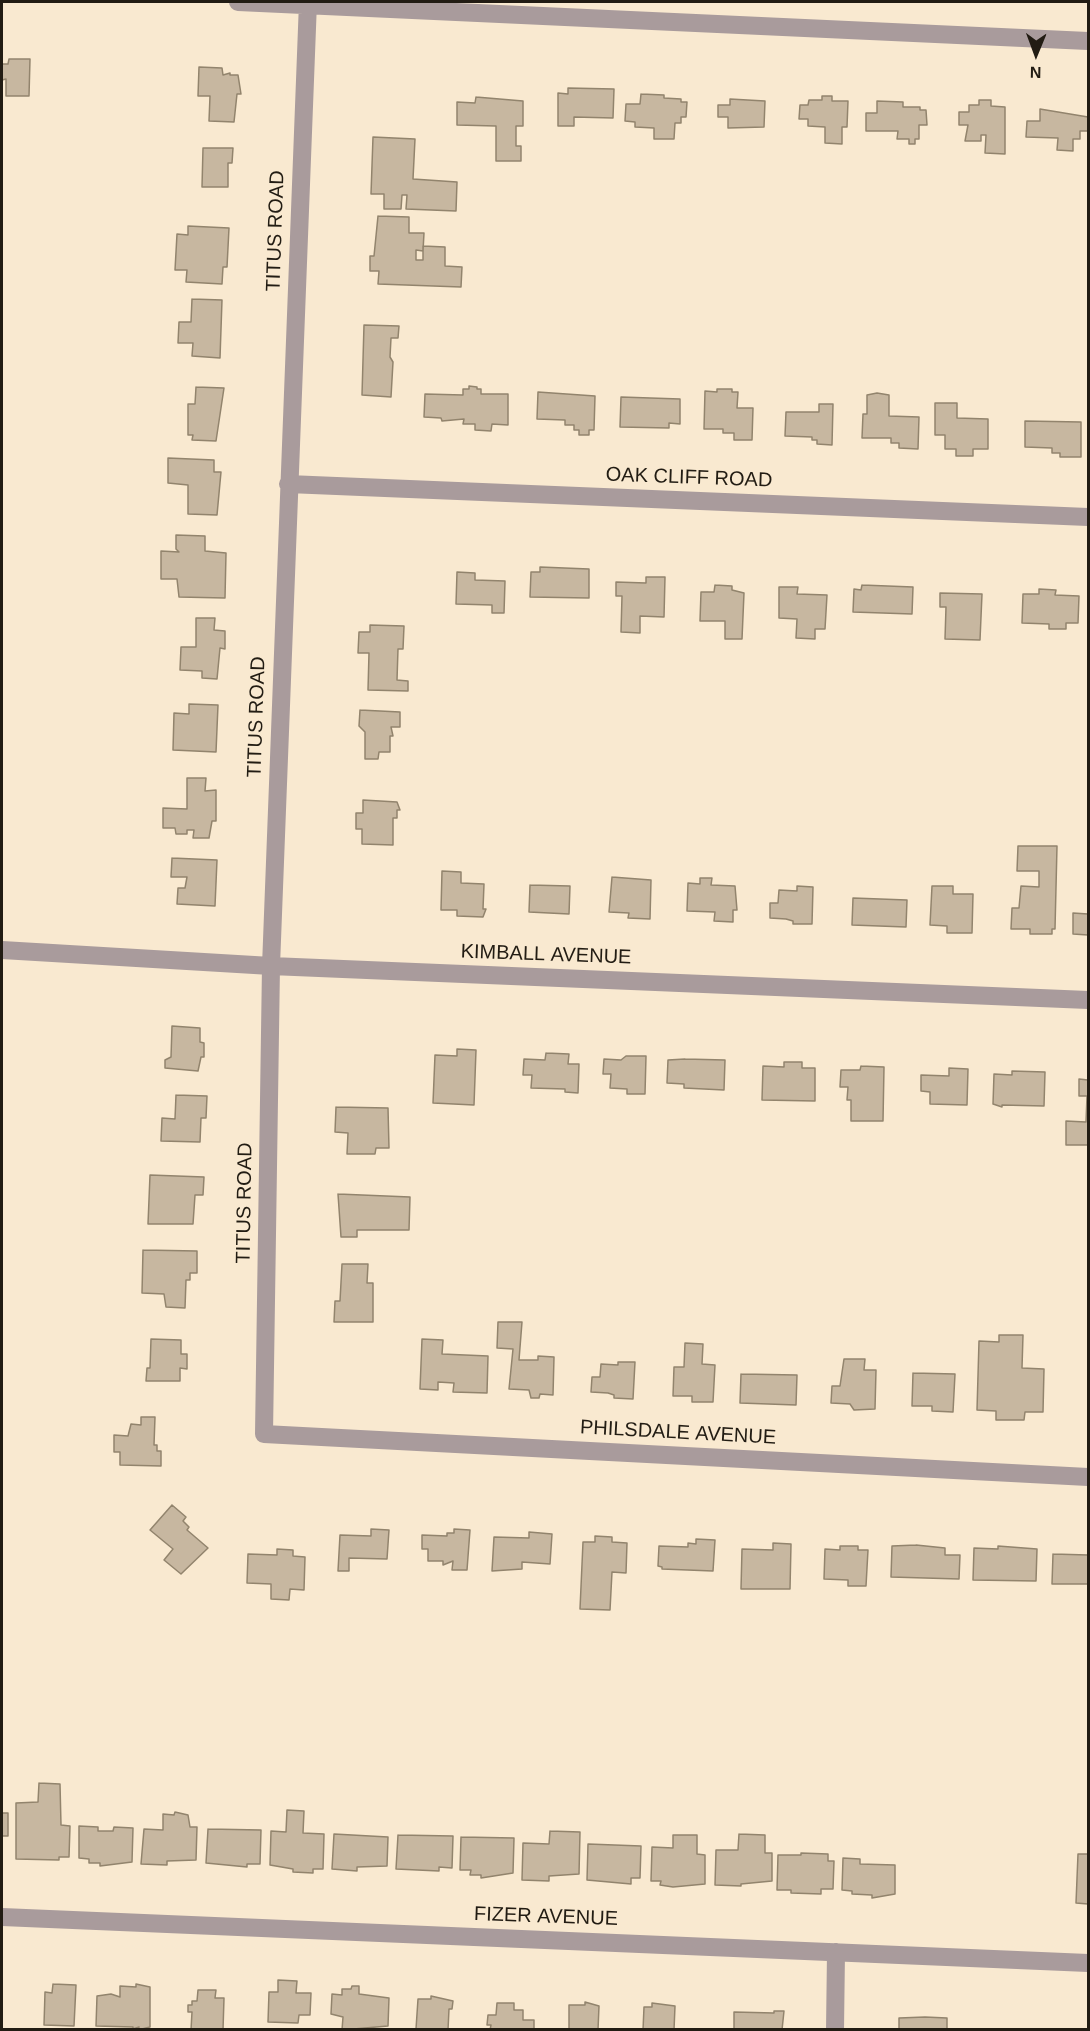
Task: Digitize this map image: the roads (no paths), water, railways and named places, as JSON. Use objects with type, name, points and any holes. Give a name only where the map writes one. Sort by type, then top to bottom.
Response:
[{"type":"street","points":[[238,2],[308,3],[1089,41]]},
{"type":"street","name":"TITUS ROAD","points":[[264,1434],[271,966],[308,3]]},
{"type":"street","name":"OAK CLIFF ROAD","points":[[288,484],[1089,517]]},
{"type":"street","name":"KIMBALL AVENUE","points":[[2,950],[271,966],[1089,1000]]},
{"type":"street","name":"PHILSDALE AVENUE","points":[[264,1434],[1089,1478]]},
{"type":"street","name":"FIZER AVENUE","points":[[2,1917],[1089,1963]]},
{"type":"street","points":[[835,2030],[836,1952]]}]
